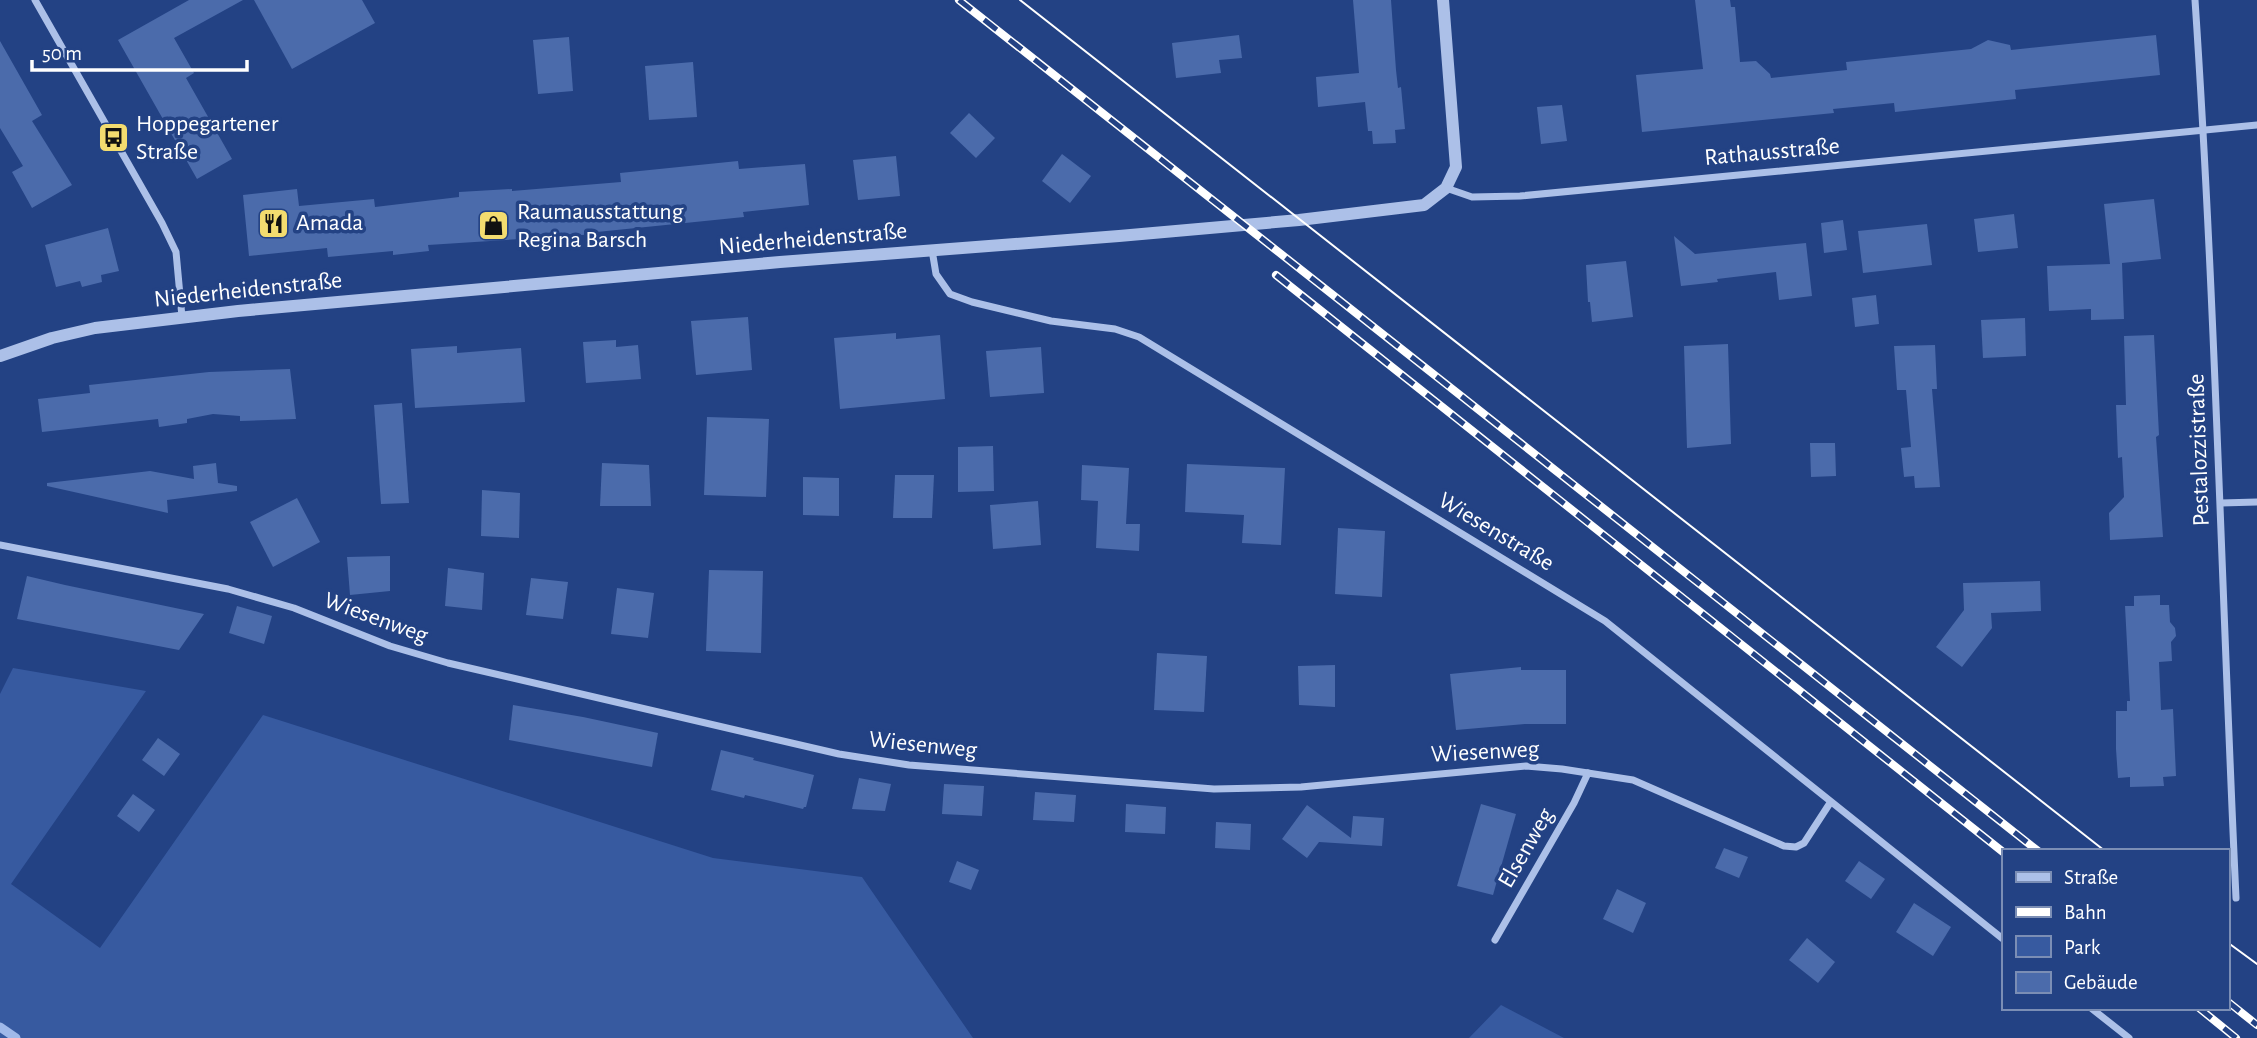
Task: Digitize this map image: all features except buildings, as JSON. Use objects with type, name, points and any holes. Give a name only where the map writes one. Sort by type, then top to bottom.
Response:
[{"type":"street","points":[[35,0],[162,223],[176,253],[183,317]]},
{"type":"street","points":[[1443,0],[1456,167],[1446,188]]},
{"type":"street","name":"Pestalozzistraße","points":[[2195,0],[2221,503],[2226,692],[2236,898]]},
{"type":"street","name":"Rathausstraße","points":[[1446,188],[1472,197],[1520,196],[2257,125]]},
{"type":"street","name":"Niederheidenstraße","points":[[0,356],[52,338],[95,328],[183,317],[567,281],[1299,220],[1424,205],[1446,188]]},
{"type":"street","name":"Wiesenstraße","points":[[932,250],[936,274],[950,294],[1051,321],[1115,329],[1139,337],[1605,621],[2002,938]]},
{"type":"street","points":[[2221,503],[2257,502]]},
{"type":"street","name":"Wiesenweg","points":[[0,545],[228,589],[294,608],[390,646],[448,663],[839,754],[909,765],[1214,789],[1301,787],[1526,766],[1562,769],[1633,780],[1784,846],[1796,847],[1804,843],[1830,803]]},
{"type":"street","name":"Elsenweg","points":[[1495,940],[1574,803],[1588,773]]},
{"type":"street","points":[[2094,1010],[2129,1038]]},
{"type":"green space","points":[[13,668],[146,691],[11,884],[100,948],[263,715],[713,858],[862,877],[973,1038],[0,1038],[0,694]]},
{"type":"green space","points":[[1501,1005],[1564,1038],[1469,1038]]},
{"type":"waterway","points":[[0,1027],[16,1038]]},
{"type":"tram line","points":[[1020,0],[2102,849]]},
{"type":"tram line","points":[[2229,943],[2257,964]]},
{"type":"railway","points":[[959,0],[2035,849]]},
{"type":"railway","points":[[1276,275],[2002,851]]},
{"type":"railway","points":[[2229,1003],[2257,1025]]},
{"type":"railway","points":[[2201,1010],[2236,1038]]},
{"type":"place","name":"Hoppegartener Straße","points":[[113,138]]},
{"type":"place","name":"Amada","points":[[273,223]]},
{"type":"place","name":"Raumausstattung Regina Barsch","points":[[494,226]]}]
